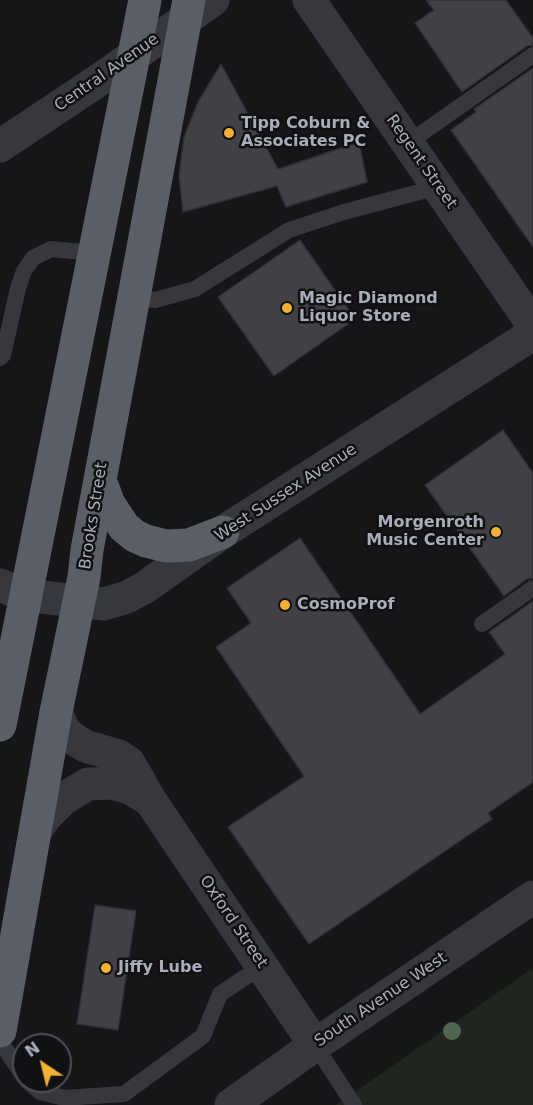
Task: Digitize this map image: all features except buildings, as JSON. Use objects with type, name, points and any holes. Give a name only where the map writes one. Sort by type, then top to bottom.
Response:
[{"type":"highway","points":[[0,725],[12,590],[94,254],[145,0]]},
{"type":"highway","name":"Brooks Street","points":[[0,1031],[56,712],[84,577],[87,550],[186,10]]},
{"type":"highway","points":[[100,480],[109,504],[124,527],[146,541],[166,546],[189,545],[223,532]]},
{"type":"street","name":"Central Avenue","points":[[0,146],[99,80],[186,10],[213,0]]},
{"type":"street","name":"Regent Street","points":[[309,0],[533,325]]},
{"type":"street","name":"West Sussex Avenue","points":[[12,590],[78,602],[104,604],[127,597],[144,588],[223,532],[533,334]]},
{"type":"street","name":"Oxford Street","points":[[56,712],[64,731],[72,738],[85,746],[110,752],[129,763],[150,800],[315,1045]]},
{"type":"street","name":"Oxford Street","points":[[36,830],[63,799],[88,784],[112,783],[124,786],[150,800]]},
{"type":"street","name":"South Avenue West","points":[[231,1105],[533,897]]},
{"type":"lane","points":[[408,143],[533,55]]},
{"type":"lane","points":[[134,297],[155,300],[195,289],[289,230],[344,212],[438,187]]},
{"type":"lane","points":[[0,358],[3,355],[18,288],[24,271],[33,258],[51,249],[94,254]]},
{"type":"lane","points":[[482,624],[533,588]]},
{"type":"lane","points":[[44,1093],[64,1098],[124,1094],[203,1035],[219,994],[262,966]]},
{"type":"lane","points":[[0,1041],[12,1059]]},
{"type":"lane","points":[[315,1045],[354,1105]]},
{"type":"shaded area","points":[[533,968],[533,1105],[336,1105]]},
{"type":"place","name":"Tipp Coburn & Associates PC","points":[[229,133]]},
{"type":"place","name":"Magic Diamond Liquor Store","points":[[287,308]]},
{"type":"place","name":"Morgenroth Music Center","points":[[496,532]]},
{"type":"place","name":"CosmoProf","points":[[285,605]]},
{"type":"place","name":"Jiffy Lube","points":[[106,968]]}]
